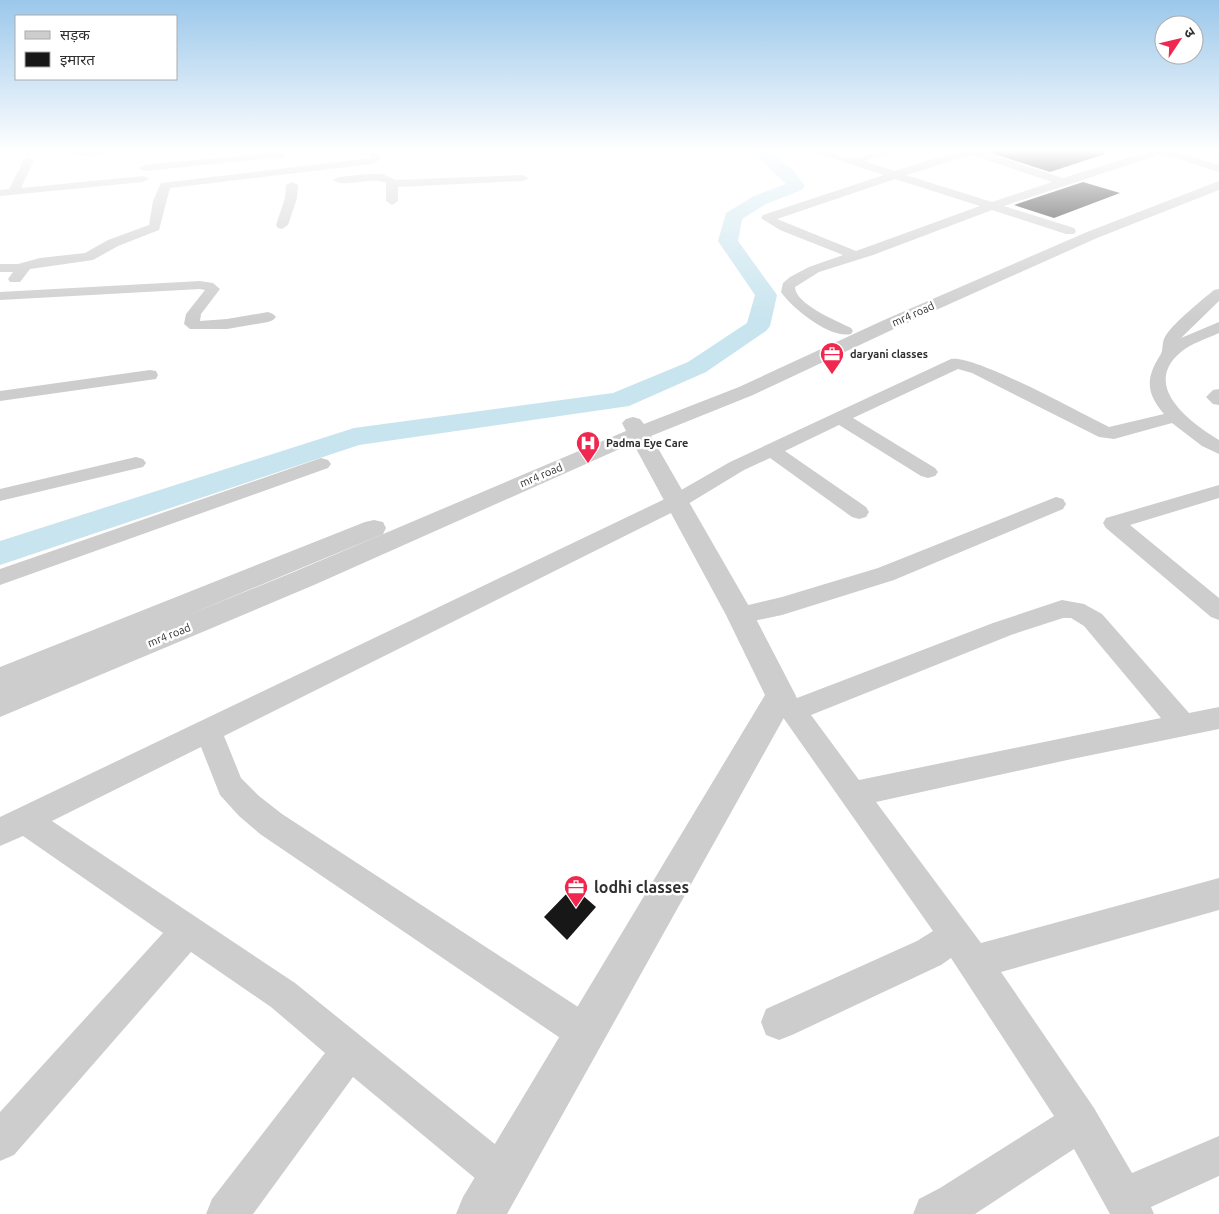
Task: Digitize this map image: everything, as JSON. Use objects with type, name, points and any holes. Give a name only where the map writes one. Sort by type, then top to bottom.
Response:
[{"type":"street","points":[[0,268],[22,267],[40,262],[88,257],[113,243],[150,230],[157,224],[162,208]]},
{"type":"street","points":[[282,225],[288,208]]},
{"type":"street","points":[[799,208],[767,218],[784,228],[856,256]]},
{"type":"street","points":[[845,331],[804,310],[788,292],[788,286],[799,277],[983,208]]},
{"type":"street","points":[[998,208],[1070,231]]},
{"type":"street","name":"mr4 road","points":[[0,704],[296,582],[845,331],[1070,231],[1128,208]]},
{"type":"street","name":"mr4 road","points":[[0,680],[636,428],[746,391],[890,324],[1092,235],[1161,208]]},
{"type":"street","points":[[0,295],[22,272],[24,268],[22,267]]},
{"type":"street","points":[[0,295],[171,285],[208,286],[213,289],[194,314],[192,324],[195,326],[211,326],[268,317]]},
{"type":"street","points":[[1170,353],[1172,339],[1188,321],[1219,293]]},
{"type":"street","points":[[1219,327],[1177,347],[1163,360],[1157,378],[1161,398],[1176,416],[1188,427],[1219,448]]},
{"type":"street","points":[[12,826],[676,502],[737,466],[957,363],[978,369],[1106,433],[1114,434],[1176,416]]},
{"type":"street","points":[[0,396],[150,375]]},
{"type":"street","points":[[1219,394],[1215,397],[1219,400]]},
{"type":"street","points":[[840,418],[928,472]]},
{"type":"street","points":[[636,428],[787,703],[965,948],[1080,1122],[1128,1206],[1219,1156]]},
{"type":"street","points":[[772,450],[859,512]]},
{"type":"street","points":[[0,495],[136,463]]},
{"type":"street","points":[[0,577],[321,464]]},
{"type":"street","points":[[1219,491],[1114,523],[1219,611]]},
{"type":"street","points":[[740,615],[782,606],[886,574],[1056,504]]},
{"type":"street","points":[[480,1214],[585,1033],[787,703],[1062,609],[1076,610],[1093,620],[1184,726]]},
{"type":"street","points":[[854,794],[1072,747],[1219,718]]},
{"type":"street","points":[[208,731],[230,786],[249,806],[271,824],[585,1033]]},
{"type":"street","points":[[12,826],[188,931],[283,996],[502,1176]]},
{"type":"street","points":[[779,1022],[929,953],[965,948],[1219,894]]},
{"type":"street","points":[[0,1141],[188,931]]},
{"type":"street","points":[[227,1214],[350,1050]]},
{"type":"street","points":[[934,1214],[955,1203],[1080,1122]]},
{"type":"building","points":[[1022,208],[1081,208],[1054,218]]},
{"type":"building","points":[[573,887],[596,907],[567,940],[544,917]]},
{"type":"waterway","points":[[0,553],[354,437],[619,400],[697,367],[758,326],[766,295],[728,241],[733,217],[748,208]]},
{"type":"place","name":"daryani classes","points":[[832,375]]},
{"type":"place","name":"Padma Eye Care","points":[[588,464]]},
{"type":"place","name":"lodhi classes","points":[[576,908]]}]
